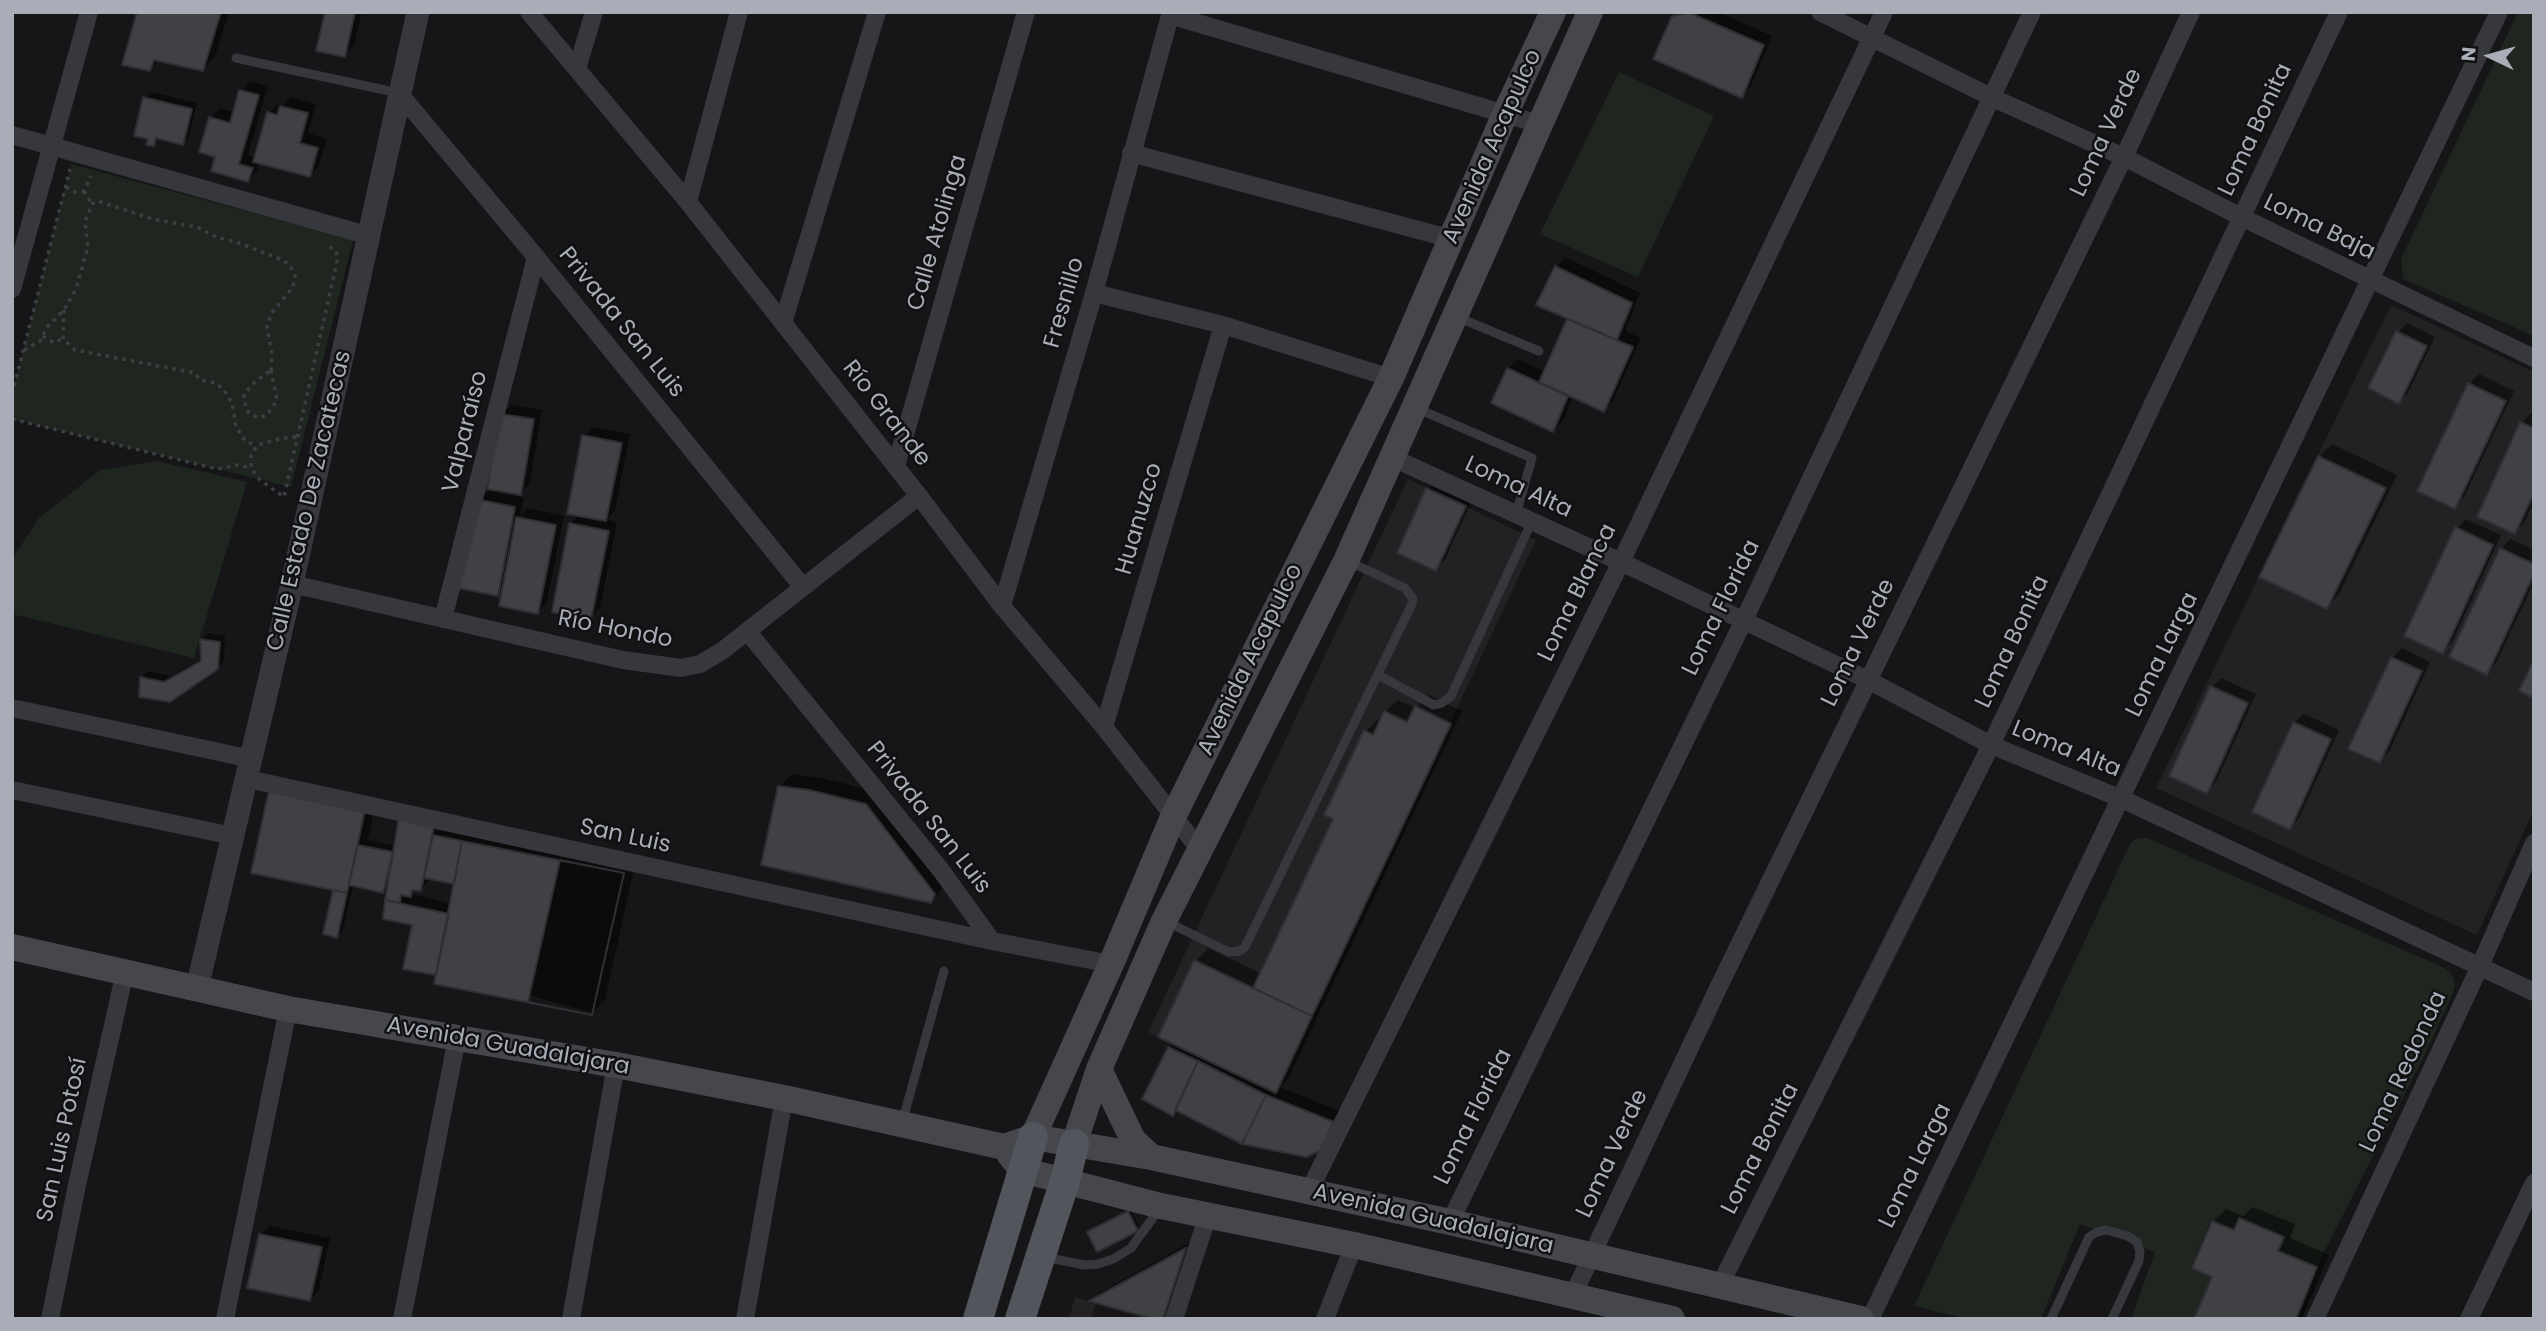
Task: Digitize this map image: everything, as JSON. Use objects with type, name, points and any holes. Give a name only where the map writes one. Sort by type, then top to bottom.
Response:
[{"type":"main road","name":"Avenida Acapulco","points":[[978,1319],[1013,1158],[1033,1137],[1111,964],[1173,817],[1391,378],[1553,12]]},
{"type":"main road","name":"Avenida Acapulco","points":[[1020,1319],[1099,1069],[1164,921],[1346,561],[1590,12]]},
{"type":"main road","name":"Avenida Guadalajara","points":[[12,947],[288,1009],[617,1065],[901,1124],[1013,1158],[1065,1181],[1161,1206],[1354,1245],[1573,1295],[1620,1313],[1672,1319]]},
{"type":"main road","points":[[1099,1069],[1133,1140],[1151,1157]]},
{"type":"main road","name":"Avenida Guadalajara","points":[[1033,1137],[1151,1157],[1309,1191],[1861,1319]]},
{"type":"street","points":[[12,289],[89,12]]},
{"type":"street","name":"Calle Estado De Zacatecas","points":[[197,988],[292,584],[418,12]]},
{"type":"street","name":"Río Grande","points":[[529,12],[688,202],[896,466],[1002,606],[1104,727],[1200,850]]},
{"type":"street","points":[[577,69],[594,12]]},
{"type":"street","points":[[688,202],[739,12]]},
{"type":"street","points":[[783,323],[877,12]]},
{"type":"street","name":"Calle Atolinga","points":[[896,466],[1026,12]]},
{"type":"street","name":"Loma Baja","points":[[1820,12],[2534,358]]},
{"type":"street","name":"Loma Blanca","points":[[1309,1191],[1621,562],[1884,12]]},
{"type":"street","name":"Loma Florida","points":[[1450,1222],[1743,622],[2032,12]]},
{"type":"street","name":"Loma Verde","points":[[1573,1295],[1721,982],[2124,157],[2191,12]]},
{"type":"street","name":"Loma Bonita","points":[[1719,1287],[1991,745],[2339,12]]},
{"type":"street","name":"Loma Larga","points":[[1870,1319],[2500,12]]},
{"type":"street","points":[[1170,14],[1539,124]]},
{"type":"street","name":"Fresnillo","points":[[1002,606],[1094,293],[1170,14]]},
{"type":"street","name":"Privada San Luis","points":[[399,93],[536,257],[802,586]]},
{"type":"street","points":[[12,135],[370,236]]},
{"type":"street","points":[[1131,153],[1452,239]]},
{"type":"street","name":"Valparaíso","points":[[443,619],[536,257]]},
{"type":"street","points":[[1094,293],[1223,325],[1391,378]]},
{"type":"street","name":"Huanuzco","points":[[1104,727],[1223,325]]},
{"type":"street","name":"Loma Alta","points":[[1393,458],[1621,562],[1868,680],[1991,745],[2122,799],[2534,992]]},
{"type":"street","name":"Río Hondo","points":[[292,584],[623,660],[681,668],[700,664],[748,632],[802,586],[919,496]]},
{"type":"street","name":"Privada San Luis","points":[[748,632],[940,869],[992,941]]},
{"type":"street","name":"San Luis","points":[[12,708],[250,769],[992,941]]},
{"type":"street","points":[[12,790],[233,836]]},
{"type":"street","name":"Loma Redonda","points":[[2315,1319],[2480,966],[2534,843]]},
{"type":"street","points":[[992,941],[1111,964]]},
{"type":"street","name":"San Luis Potosí","points":[[50,1319],[125,972]]},
{"type":"street","points":[[225,1319],[288,1009]]},
{"type":"street","points":[[402,1319],[457,1038]]},
{"type":"street","points":[[571,1319],[617,1065]]},
{"type":"street","points":[[746,1319],[784,1098]]},
{"type":"street","points":[[2469,1319],[2534,1182]]},
{"type":"street","points":[[1174,1319],[1208,1215]]},
{"type":"street","points":[[1325,1319],[1354,1245]]},
{"type":"lane","points":[[236,58],[399,93]]},
{"type":"lane","points":[[1455,316],[1539,351]]},
{"type":"lane","points":[[1378,675],[1434,705],[1451,696],[1524,517],[1532,458],[1414,408]]},
{"type":"lane","points":[[1164,921],[1229,952],[1240,951],[1245,947],[1413,599],[1405,589],[1346,561]]},
{"type":"lane","points":[[901,1124],[944,971]]},
{"type":"lane","points":[[1040,1255],[1084,1265],[1098,1264],[1113,1258],[1131,1248],[1161,1206]]},
{"type":"lane","points":[[2051,1319],[2090,1237],[2106,1230],[2128,1236],[2137,1242],[2140,1251],[2139,1261],[2112,1319]]},
{"type":"path","points":[[12,394],[70,168],[92,175],[84,191]]},
{"type":"path","points":[[66,187],[75,192],[84,191]]},
{"type":"path","points":[[84,191],[92,204]]},
{"type":"path","points":[[24,350],[40,341],[47,327],[64,310],[76,289],[88,247],[85,222],[92,204],[99,201],[152,219],[197,227],[290,265],[295,276],[293,286],[271,314],[267,327],[277,400],[268,414],[260,418],[246,410],[244,394],[271,370]]},
{"type":"path","points":[[257,445],[251,456],[251,468],[260,480],[284,497],[338,257],[335,250],[328,246]]},
{"type":"path","points":[[64,310],[63,339],[75,350],[194,373],[201,380],[216,383],[232,403],[236,427],[246,442],[257,445],[296,437]]},
{"type":"path","points":[[43,336],[54,343],[63,339]]},
{"type":"path","points":[[12,419],[217,469],[238,465],[251,468]]},
{"type":"shaded area","points":[[2518,12],[2534,12],[2534,336],[2403,279],[2401,259]]},
{"type":"shaded area","points":[[1619,72],[1714,116],[1638,277],[1540,234]]},
{"type":"shaded area","points":[[71,164],[353,240],[291,487],[12,419],[12,394]]},
{"type":"shaded area","points":[[2391,305],[2534,372],[2534,809],[2477,935],[2156,788]]},
{"type":"shaded area","points":[[157,461],[247,482],[194,658],[12,614],[12,559],[39,518],[100,470]]},
{"type":"shaded area","points":[[1408,479],[1536,540],[1276,1093],[1148,1032]]},
{"type":"shaded area","points":[[2147,838],[2445,968],[2452,975],[2455,985],[2426,1052],[2317,1266],[2279,1250],[2284,1236],[2238,1217],[2233,1229],[2211,1219],[2191,1267],[2211,1277],[2193,1319],[2131,1319],[2155,1252],[2080,1224],[2041,1319],[1968,1319],[1914,1306],[2130,844],[2135,839]]},
{"type":"shaded area","points":[[1075,1297],[1096,1303],[1091,1319],[1069,1319]]},
{"type":"building","points":[[137,12],[221,12],[203,71],[154,60],[150,71],[122,65]]},
{"type":"building","points":[[325,12],[355,12],[345,57],[316,51]]},
{"type":"building","points":[[1690,13],[1764,45],[1742,98],[1653,59],[1672,16]]},
{"type":"building","points":[[239,90],[259,95],[239,164],[253,168],[248,182],[211,171],[215,157],[199,152],[209,117],[230,123]]},
{"type":"building","points":[[143,97],[192,109],[183,145],[156,138],[154,146],[146,145],[148,139],[134,136]]},
{"type":"building","points":[[280,106],[308,113],[300,143],[318,148],[310,177],[253,162],[267,112],[277,115]]},
{"type":"building","points":[[1555,266],[1632,303],[1617,340],[1536,305]]},
{"type":"building","points":[[1567,319],[1633,347],[1604,412],[1539,382]]},
{"type":"building","points":[[2396,331],[2427,346],[2399,404],[2368,388]]},
{"type":"building","points":[[1507,368],[1568,396],[1553,432],[1491,403]]},
{"type":"building","points":[[2468,383],[2506,401],[2455,509],[2417,491]]},
{"type":"building","points":[[500,414],[534,419],[521,495],[487,489]]},
{"type":"building","points":[[2520,422],[2534,428],[2534,493],[2515,534],[2477,517]]},
{"type":"building","points":[[582,435],[622,443],[606,521],[567,514]]},
{"type":"building","points":[[2318,456],[2386,488],[2327,609],[2259,577]]},
{"type":"building","points":[[1426,488],[1466,506],[1436,571],[1397,553]]},
{"type":"building","points":[[476,499],[515,507],[498,596],[458,588]]},
{"type":"building","points":[[516,517],[556,525],[538,614],[499,606]]},
{"type":"building","points":[[569,523],[609,531],[591,620],[552,612]]},
{"type":"building","points":[[2455,527],[2493,545],[2443,654],[2404,636]]},
{"type":"building","points":[[2500,548],[2534,564],[2534,574],[2487,675],[2449,657]]},
{"type":"building","points":[[200,639],[220,642],[218,669],[170,702],[139,697],[140,677],[164,682],[201,661]]},
{"type":"building","points":[[2391,657],[2422,671],[2380,763],[2348,749]]},
{"type":"building","points":[[2534,659],[2534,698],[2519,691]]},
{"type":"building","points":[[2210,686],[2248,703],[2207,794],[2169,776]]},
{"type":"building","points":[[1415,706],[1451,724],[1312,1016],[1253,988],[1333,819],[1324,815],[1364,730],[1373,735],[1384,711],[1407,722]]},
{"type":"building","points":[[2293,722],[2331,739],[2290,830],[2252,812]]},
{"type":"building","points":[[778,786],[809,790],[866,804],[935,894],[931,903],[761,865]]},
{"type":"building","points":[[269,790],[365,810],[347,893],[251,873]]},
{"type":"building","points":[[399,817],[434,826],[421,891],[412,890],[411,897],[401,895],[400,903],[385,900]]},
{"type":"building","points":[[433,835],[462,841],[454,884],[424,878]]},
{"type":"building","points":[[462,841],[624,873],[592,1015],[434,984]]},
{"type":"building","points":[[358,845],[393,852],[383,893],[349,885]]},
{"type":"building","points":[[560,860],[624,873],[592,1015],[528,1002]]},
{"type":"building","points":[[333,890],[347,893],[337,938],[323,934]]},
{"type":"building","points":[[385,900],[449,914],[436,975],[403,969],[412,925],[383,919]]},
{"type":"building","points":[[1194,960],[1312,1016],[1276,1093],[1158,1037]]},
{"type":"building","points":[[1168,1047],[1198,1061],[1173,1116],[1142,1099]]},
{"type":"building","points":[[1198,1061],[1266,1095],[1242,1144],[1175,1110]]},
{"type":"building","points":[[1266,1095],[1334,1122],[1320,1151],[1306,1157],[1242,1144]]},
{"type":"building","points":[[1128,1211],[1138,1231],[1097,1252],[1087,1232]]},
{"type":"building","points":[[2239,1218],[2284,1237],[2278,1251],[2317,1267],[2296,1319],[2194,1319],[2212,1277],[2192,1268],[2212,1221],[2234,1230]]},
{"type":"building","points":[[259,1234],[322,1247],[310,1301],[247,1288]]},
{"type":"building","points":[[1186,1248],[1163,1319],[1153,1319],[1089,1301]]}]
